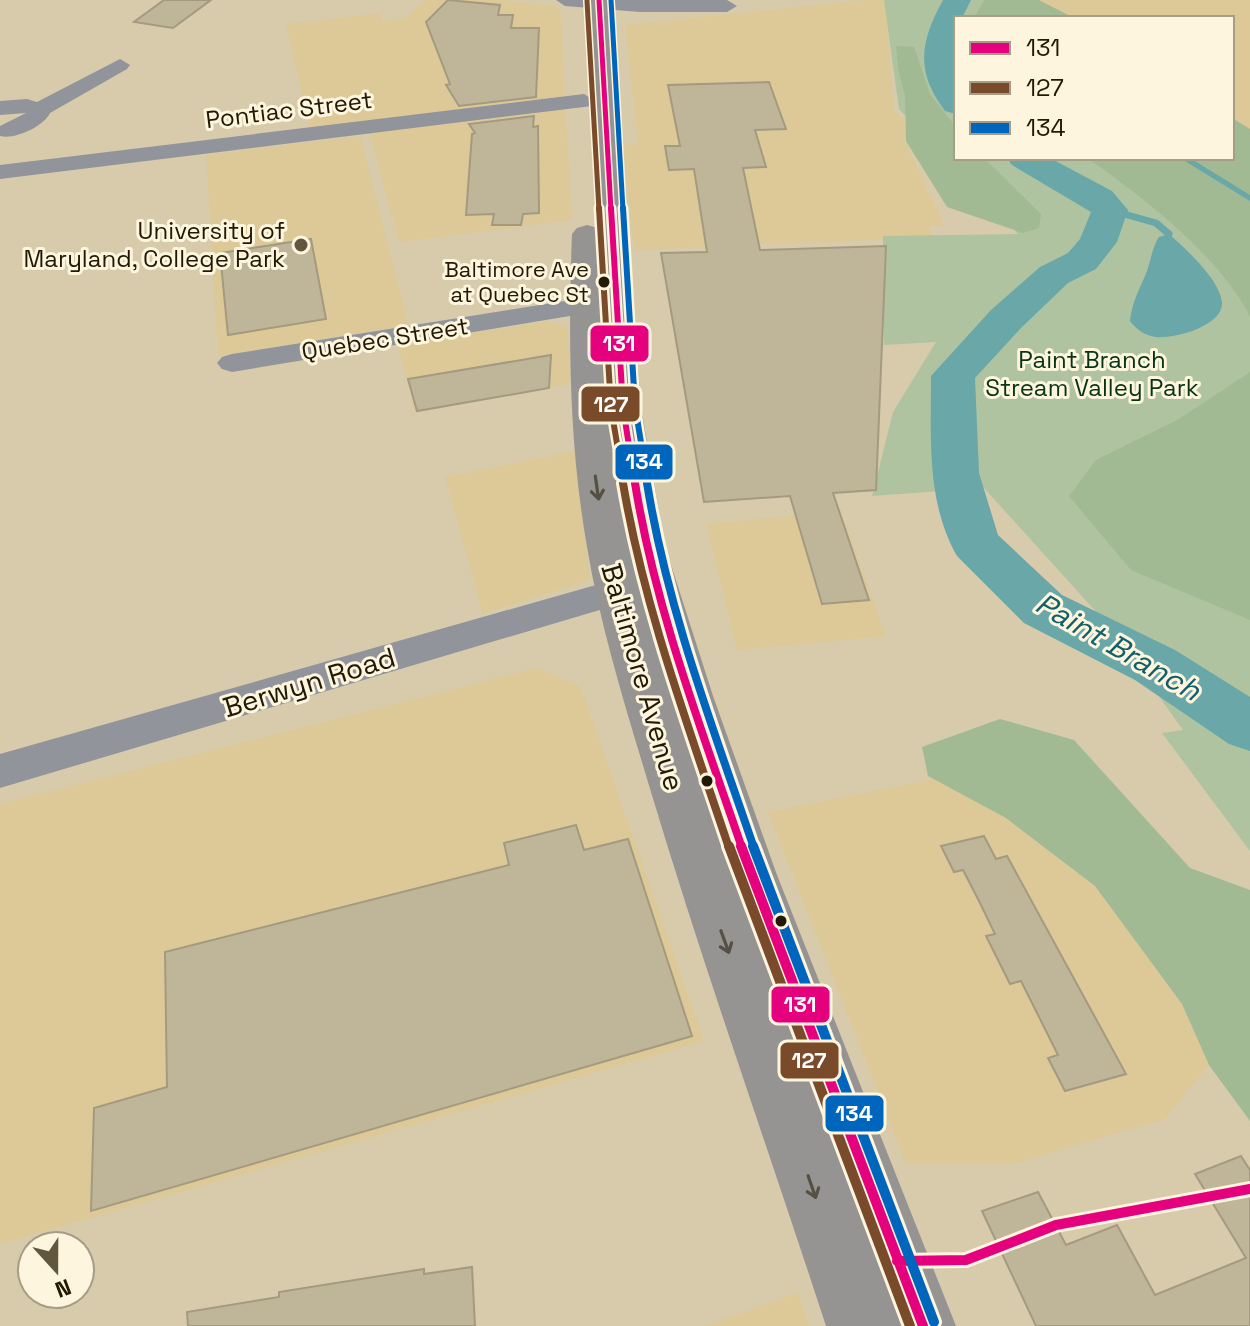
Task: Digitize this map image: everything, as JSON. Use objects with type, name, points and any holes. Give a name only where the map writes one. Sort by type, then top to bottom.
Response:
[{"type":"main road","name":"Baltimore Avenue","points":[[585,1],[587,211],[584,306],[594,460],[607,550],[691,843],[859,1326]]},
{"type":"main road","name":"Baltimore Avenue","points":[[585,1],[623,407],[645,546],[690,696],[751,875],[923,1326]]},
{"type":"street","points":[[585,1],[727,6]]},
{"type":"street","points":[[0,172],[2,119],[29,123],[39,115],[39,110],[120,65]]},
{"type":"street","name":"Pontiac Street","points":[[0,172],[584,101]]},
{"type":"street","name":"Quebec Street","points":[[232,363],[584,306]]},
{"type":"street","name":"Berwyn Road","points":[[0,771],[617,592]]},
{"type":"shaded area","points":[[425,0],[504,0],[560,7],[572,220],[399,242],[367,123],[310,130],[286,24],[380,13],[382,21],[404,19]]},
{"type":"shaded area","points":[[885,0],[894,111],[920,138],[904,139],[944,225],[929,226],[933,237],[634,250],[622,145],[638,144],[625,25]]},
{"type":"shaded area","points":[[1018,0],[1250,0],[1250,136],[1234,126],[1234,16],[1047,16]]},
{"type":"shaded area","name":"University of Maryland, College Park","points":[[360,136],[409,326],[218,356],[206,155]]},
{"type":"shaded area","points":[[548,321],[568,328],[570,384],[415,413],[398,345]]},
{"type":"shaded area","points":[[575,451],[590,580],[483,614],[445,477]]},
{"type":"shaded area","points":[[841,511],[886,636],[737,650],[706,524]]},
{"type":"shaded area","points":[[537,668],[581,687],[704,1041],[49,1230],[16,1230],[16,1239],[0,1244],[0,804]]},
{"type":"shaded area","points":[[934,779],[1006,818],[1095,886],[1182,1004],[1209,1065],[1165,1119],[1013,1164],[906,1163],[768,812]]},
{"type":"shaded area","points":[[797,1293],[809,1326],[704,1326]]},
{"type":"green space","name":"Paint Branch Stream Valley Park","points":[[884,0],[1018,0],[1046,16],[954,16],[954,160],[1234,160],[1234,156],[1250,136],[1250,851],[1162,733],[1183,730],[1108,625],[984,488],[872,496],[893,412],[936,342],[884,345],[883,236],[1018,234],[899,109]]},
{"type":"green space","points":[[984,0],[1039,0],[1070,16],[975,16]]},
{"type":"green space","points":[[896,46],[914,47],[930,94],[954,124],[954,160],[986,160],[1041,214],[1039,228],[1023,233],[947,207],[906,141],[905,95]]},
{"type":"green space","points":[[1234,119],[1250,129],[1250,317],[1237,294],[1200,250],[1132,190],[1090,160],[1234,160]]},
{"type":"green space","points":[[1250,372],[1250,620],[1131,570],[1069,496],[1096,460],[1179,419]]},
{"type":"green space","points":[[1000,719],[1074,740],[1190,868],[1250,890],[1250,1121],[1209,1065],[1182,1004],[1095,886],[1006,818],[928,776],[922,747]]},
{"type":"water","points":[[1169,234],[1209,275],[1222,303],[1215,318],[1206,324],[1174,336],[1155,337],[1147,335],[1130,321],[1156,242],[1159,237]]},
{"type":"building","points":[[164,0],[211,0],[173,28],[134,22]]},
{"type":"building","points":[[448,0],[500,5],[498,15],[513,15],[511,28],[539,28],[536,97],[459,106],[446,85],[450,84],[426,22]]},
{"type":"building","points":[[769,82],[786,129],[755,130],[766,167],[743,168],[760,250],[886,246],[876,490],[833,493],[869,600],[822,604],[790,496],[704,502],[661,253],[707,252],[694,169],[669,170],[665,146],[680,146],[668,85]]},
{"type":"building","points":[[534,116],[533,127],[538,126],[539,213],[523,214],[521,225],[492,225],[494,214],[466,215],[472,134],[475,133],[469,124]]},
{"type":"building","points":[[311,239],[326,319],[228,335],[220,253]]},
{"type":"building","points":[[551,355],[549,388],[417,411],[408,379]]},
{"type":"building","points":[[576,825],[584,850],[628,839],[692,1036],[91,1211],[94,1108],[167,1087],[165,952],[509,865],[504,843]]},
{"type":"building","points":[[984,836],[996,859],[1007,856],[1126,1074],[1065,1091],[1048,1058],[1058,1055],[1021,981],[1010,984],[986,936],[995,934],[980,903],[963,870],[954,872],[941,846]]},
{"type":"building","points":[[1241,1156],[1250,1170],[1250,1326],[1036,1326],[982,1211],[1038,1192],[1066,1245],[1117,1225],[1155,1295],[1246,1258],[1195,1174]]},
{"type":"building","points":[[472,1267],[475,1326],[188,1326],[187,1312],[279,1297],[279,1292],[424,1269],[424,1274]]},
{"type":"waterway","name":"Paint Branch","points":[[954,101],[941,79],[939,52],[945,25],[957,0]]},
{"type":"waterway","points":[[944,22],[954,26]]},
{"type":"waterway","name":"Paint Branch","points":[[1028,160],[1099,199],[1110,210],[1098,242],[1082,261],[1054,275],[1006,319],[953,376],[955,473],[975,543],[1043,609],[1155,665],[1250,727]]},
{"type":"waterway","points":[[1188,160],[1250,198]]},
{"type":"waterway","points":[[1110,210],[1156,223],[1169,234]]},
{"type":"transit line","name":"131","points":[[599,0],[623,407],[645,546],[690,696],[751,875],[923,1326]]},
{"type":"transit line","name":"134","points":[[611,0],[635,406],[657,543],[701,692],[762,871],[934,1322]]},
{"type":"transit line","name":"127","points":[[587,1],[611,408],[634,549],[679,700],[740,879],[910,1326]]},
{"type":"transit line","name":"131","points":[[897,1261],[966,1260],[1056,1225],[1250,1189]]},
{"type":"place","name":"University of Maryland, College Park","points":[[301,245]]},
{"type":"place","name":"Baltimore Ave at Quebec St","points":[[604,282]]}]
